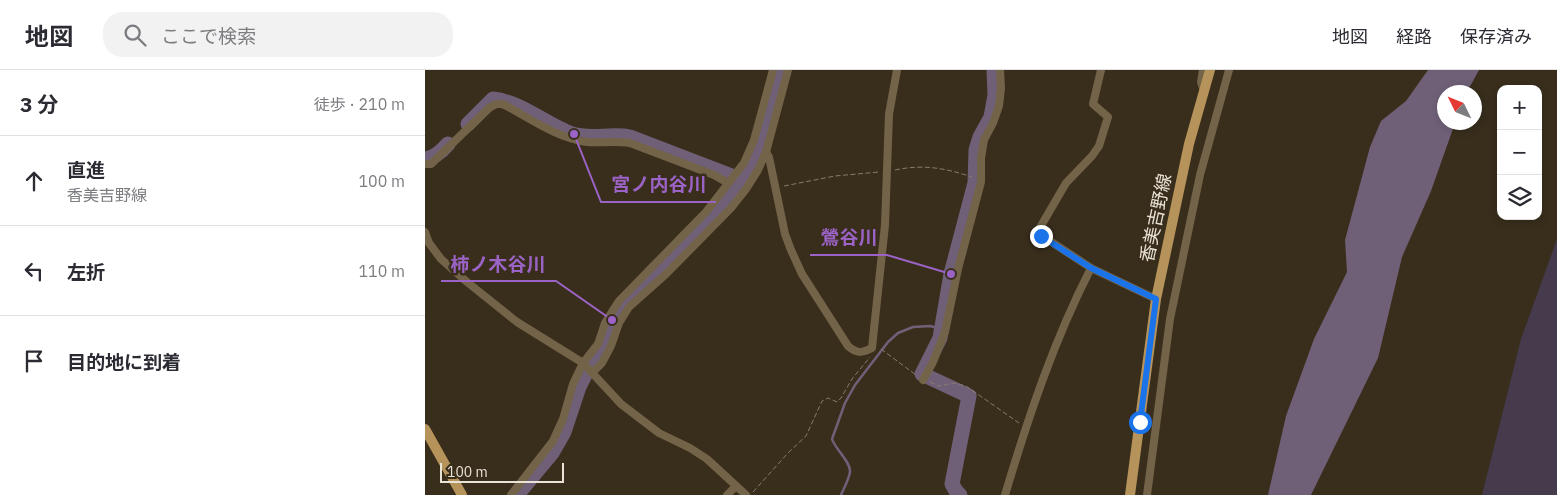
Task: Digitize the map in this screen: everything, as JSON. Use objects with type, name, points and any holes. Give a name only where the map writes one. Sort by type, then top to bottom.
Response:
[{"type":"main road","name":"香美吉野線","points":[[1130,495],[1156,299],[1182,172],[1210,70]]},
{"type":"main road","points":[[425,429],[462,495]]},
{"type":"street","points":[[588,369],[605,323],[619,301],[706,212],[745,163],[754,140],[773,70]]},
{"type":"street","points":[[511,495],[553,441],[563,419],[573,384],[588,369],[601,362],[611,346],[619,322],[629,307],[666,274],[735,200],[758,170],[766,152],[788,70]]},
{"type":"street","points":[[766,152],[776,188],[785,234],[802,274],[848,346],[854,351],[861,353],[872,348],[885,225],[889,114],[897,70]]},
{"type":"street","points":[[925,376],[945,332],[958,269],[981,182],[981,158],[984,140],[993,124],[999,106],[1000,70]]},
{"type":"street","points":[[1101,70],[1093,104],[1108,117],[1099,146],[1066,182],[1038,231],[1041,236],[1091,268],[1156,299]]},
{"type":"street","points":[[1203,70],[1201,82],[1204,91]]},
{"type":"street","points":[[1147,495],[1170,320],[1200,175],[1229,70]]},
{"type":"street","points":[[425,164],[431,164],[489,108],[496,104],[503,104],[566,137],[588,142],[617,141],[629,143],[714,175],[729,184]]},
{"type":"street","points":[[425,232],[429,243],[441,259],[467,282],[517,322],[588,369],[621,404],[659,433],[690,448],[707,459],[746,495]]},
{"type":"street","points":[[1005,495],[1025,427],[1070,310],[1091,268]]},
{"type":"street","points":[[727,495],[736,486]]},
{"type":"path","points":[[776,188],[835,176],[886,172],[913,166],[937,167],[974,178]]},
{"type":"path","points":[[750,495],[788,453],[807,436],[823,401],[827,398],[837,402],[841,398],[852,379],[871,356],[872,348]]},
{"type":"path","points":[[881,349],[942,386],[949,384],[966,386],[1025,427]]},
{"type":"shaded area","points":[[1428,70],[1479,70],[1471,85],[1437,85],[1437,130],[1453,130],[1431,191],[1402,257],[1378,358],[1311,495],[1268,495],[1286,416],[1314,339],[1347,272],[1345,240],[1370,147],[1381,121],[1406,101]]},
{"type":"shaded area","points":[[1557,239],[1557,495],[1482,495],[1521,339]]},
{"type":"waterway","points":[[517,495],[552,453],[564,432],[579,387],[605,345],[612,320],[623,303],[673,257],[723,204],[756,159],[770,117],[782,70]]},
{"type":"waterway","points":[[960,495],[952,484],[969,396],[922,374],[940,338],[951,274],[975,183],[976,150],[980,137],[991,117],[995,95],[994,70]]},
{"type":"waterway","points":[[468,124],[493,99],[503,101],[513,104],[572,134],[579,136],[630,137],[742,180]]},
{"type":"waterway","points":[[425,159],[435,156],[448,144]]},
{"type":"waterway","points":[[841,495],[849,478],[850,468],[832,439],[845,403],[855,385],[888,342],[898,333],[913,327],[930,326],[941,329]]},
{"type":"place","name":"宮ノ内谷川","points":[[574,134]]},
{"type":"place","name":"鶯谷川","points":[[951,274]]},
{"type":"place","name":"柿ノ木谷川","points":[[612,320]]},
{"type":"route","points":[[1041,236],[1091,268],[1156,299],[1149,340],[1140,422]]}]
